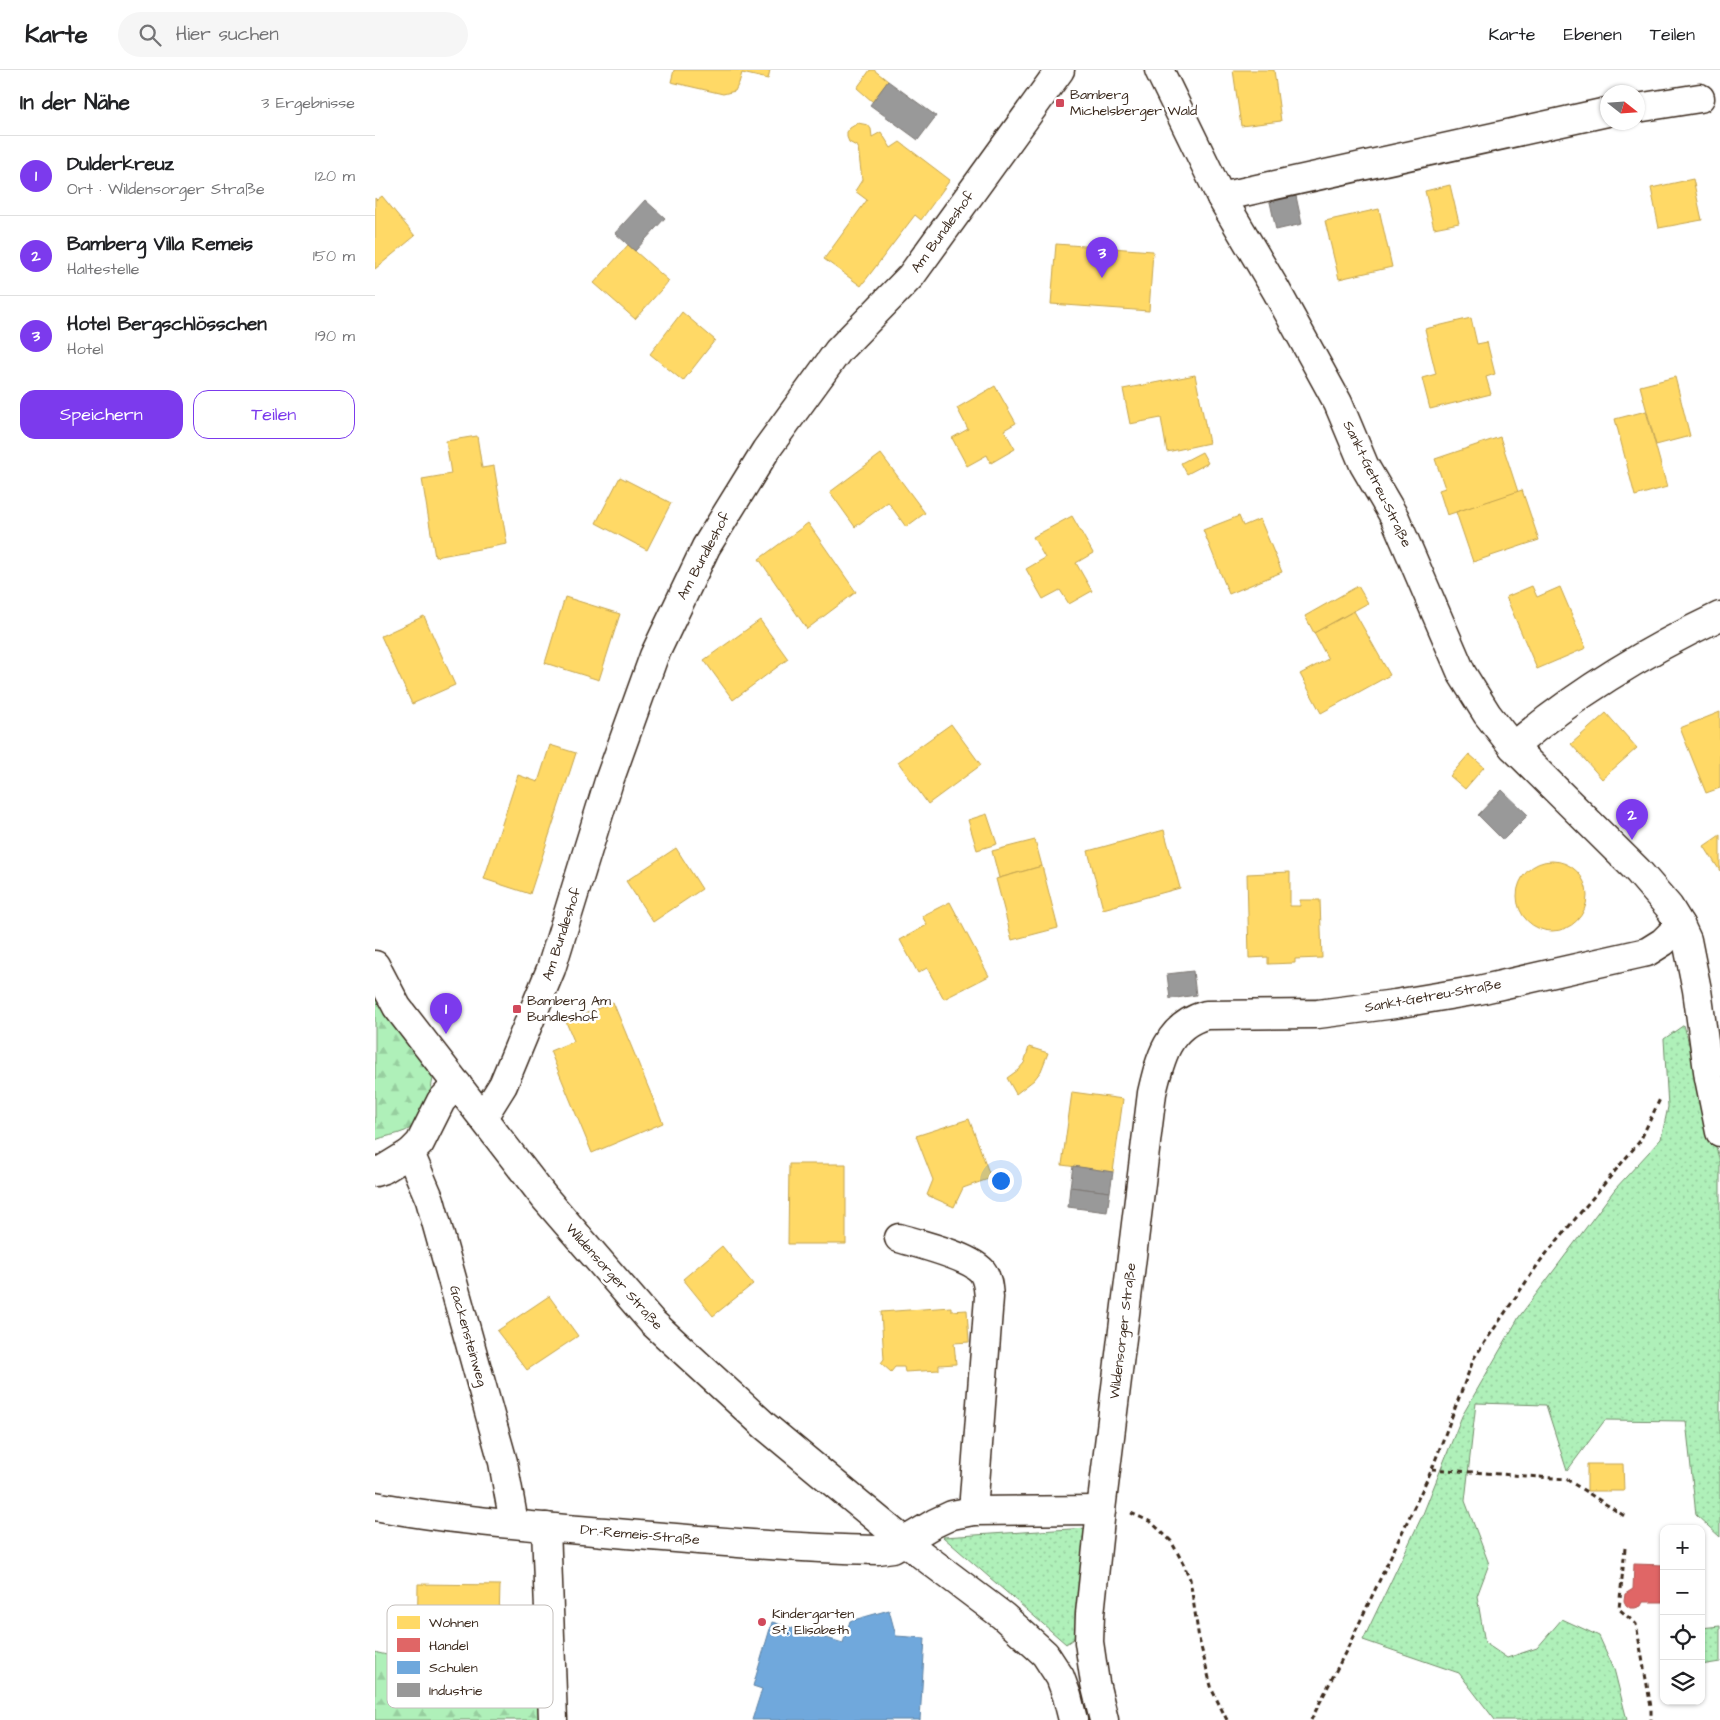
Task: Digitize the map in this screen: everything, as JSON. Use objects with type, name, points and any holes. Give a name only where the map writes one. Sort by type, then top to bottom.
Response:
[{"type":"street","name":"Sankt-Getreu-Straße","points":[[1159,70],[1221,197],[1276,290],[1338,403],[1364,464],[1395,518],[1462,674],[1487,714],[1513,747],[1638,871],[1669,907],[1680,925],[1687,940],[1697,990],[1709,1078],[1720,1132]]},
{"type":"street","name":"Am Bundleshof","points":[[483,1117],[503,1084],[551,969],[609,781],[654,656],[706,547],[766,450],[838,351],[911,276],[1054,71]]},
{"type":"street","points":[[1645,107],[1700,98]]},
{"type":"street","points":[[1221,197],[1600,114]]},
{"type":"street","points":[[1513,747],[1542,722],[1580,695],[1673,639],[1720,616]]},
{"type":"street","name":"Sankt-Getreu-Straße","points":[[1178,1030],[1193,1019],[1207,1015],[1319,1014],[1479,990],[1647,952],[1663,942],[1680,925]]},
{"type":"street","name":"Wildensorger Straße","points":[[375,966],[397,1007],[544,1197],[652,1322],[765,1426],[905,1542],[1003,1616],[1045,1654],[1060,1676],[1073,1720]]},
{"type":"street","name":"Wildensorger Straße","points":[[1104,1720],[1095,1683],[1089,1642],[1101,1510],[1152,1093],[1157,1070],[1165,1050],[1178,1030]]},
{"type":"street","points":[[375,1172],[384,1169],[410,1153],[420,1143],[441,1101],[457,1084]]},
{"type":"street","name":"Gackensteinweg","points":[[410,1153],[433,1210],[503,1462],[514,1523]]},
{"type":"street","points":[[899,1238],[970,1262],[981,1271],[987,1280],[989,1297],[973,1511]]},
{"type":"street","name":"Dr.-Remeis-Straße","points":[[375,1506],[415,1513],[546,1527],[753,1545],[878,1550],[893,1548],[905,1542]]},
{"type":"street","points":[[905,1542],[916,1533],[952,1515],[973,1511],[1101,1510]]},
{"type":"street","points":[[546,1527],[549,1605]]},
{"type":"path","points":[[1311,1720],[1432,1469],[1473,1358],[1541,1260],[1640,1142],[1660,1099]]},
{"type":"path","points":[[1432,1469],[1566,1479],[1627,1517]]},
{"type":"path","points":[[1101,1510],[1125,1510],[1151,1522],[1171,1541],[1189,1579],[1199,1639],[1212,1690],[1227,1720]]},
{"type":"path","points":[[1625,1548],[1619,1609],[1636,1624],[1651,1707],[1651,1720]]},
{"type":"green space","points":[[375,984],[436,1065],[428,1102],[420,1119],[405,1131],[375,1140]]},
{"type":"green space","points":[[1684,1025],[1720,1162],[1720,1537],[1696,1515],[1686,1421],[1605,1420],[1567,1471],[1546,1405],[1476,1403],[1465,1501],[1489,1564],[1477,1596],[1485,1643],[1507,1658],[1537,1648],[1562,1619],[1599,1636],[1614,1669],[1627,1720],[1495,1720],[1459,1673],[1363,1640],[1423,1514],[1462,1416],[1519,1317],[1615,1189],[1661,1139],[1668,1107],[1664,1039]]},
{"type":"green space","points":[[1087,1528],[1076,1637],[1066,1644],[943,1537]]},
{"type":"green space","points":[[1720,1626],[1720,1662],[1705,1664],[1705,1628]]},
{"type":"green space","points":[[375,1652],[387,1655],[387,1708],[544,1708],[545,1720],[375,1720]]},
{"type":"building: Wohnen","points":[[674,70],[770,70],[768,79],[742,73],[735,91],[723,94],[671,82]]},
{"type":"building: Wohnen","points":[[870,70],[874,70],[888,81],[873,102],[857,88]]},
{"type":"building: Wohnen","points":[[1233,70],[1274,70],[1281,121],[1241,126]]},
{"type":"building: Wohnen","points":[[858,123],[868,125],[871,129],[872,137],[881,132],[891,148],[900,142],[950,180],[921,220],[915,215],[861,286],[824,259],[867,200],[855,191],[862,180],[858,147],[849,142],[847,137],[847,132],[850,128]]},
{"type":"building: Wohnen","points":[[1693,179],[1702,220],[1659,228],[1651,188]]},
{"type":"building: Wohnen","points":[[1450,185],[1459,223],[1434,228],[1425,191]]},
{"type":"building: Wohnen","points":[[382,196],[415,236],[375,269],[375,198],[377,200]]},
{"type":"building: Wohnen","points":[[1379,209],[1392,267],[1339,279],[1325,221]]},
{"type":"building: Wohnen","points":[[1056,244],[1153,251],[1149,311],[1051,304]]},
{"type":"building: Wohnen","points":[[628,245],[669,281],[635,319],[594,283]]},
{"type":"building: Wohnen","points":[[682,312],[715,340],[683,381],[650,354]]},
{"type":"building: Wohnen","points":[[1471,318],[1477,344],[1487,342],[1495,374],[1486,377],[1491,394],[1430,409],[1422,378],[1436,374],[1425,329]]},
{"type":"building: Wohnen","points":[[1195,375],[1209,443],[1167,452],[1161,418],[1130,424],[1123,389]]},
{"type":"building: Wohnen","points":[[1675,377],[1690,436],[1656,445],[1640,386]]},
{"type":"building: Wohnen","points":[[995,386],[1016,423],[1004,430],[1015,449],[991,463],[987,455],[967,466],[952,438],[968,429],[957,408]]},
{"type":"building: Wohnen","points":[[1646,411],[1667,487],[1635,496],[1615,419]]},
{"type":"building: Wohnen","points":[[477,436],[482,468],[494,466],[507,544],[435,557],[422,479],[451,474],[446,441]]},
{"type":"building: Wohnen","points":[[1500,437],[1518,492],[1447,515],[1439,490],[1445,488],[1435,459]]},
{"type":"building: Wohnen","points":[[1202,452],[1208,463],[1187,474],[1181,463]]},
{"type":"building: Wohnen","points":[[881,454],[925,513],[906,527],[888,502],[855,527],[830,492]]},
{"type":"building: Wohnen","points":[[620,477],[671,503],[647,550],[596,523]]},
{"type":"building: Wohnen","points":[[1522,490],[1539,540],[1473,562],[1456,512]]},
{"type":"building: Wohnen","points":[[1072,516],[1093,553],[1076,563],[1092,591],[1069,604],[1060,590],[1043,599],[1026,569],[1045,558],[1033,537]]},
{"type":"building: Wohnen","points":[[1239,516],[1243,526],[1260,519],[1282,572],[1229,594],[1203,530]]},
{"type":"building: Wohnen","points":[[808,523],[856,592],[807,629],[759,559]]},
{"type":"building: Wohnen","points":[[1358,586],[1368,603],[1314,633],[1305,616]]},
{"type":"building: Wohnen","points":[[1532,586],[1537,597],[1560,587],[1586,648],[1537,669],[1506,597]]},
{"type":"building: Wohnen","points":[[565,597],[620,614],[599,680],[545,663]]},
{"type":"building: Wohnen","points":[[1354,611],[1390,675],[1321,713],[1300,674],[1328,659],[1314,633]]},
{"type":"building: Wohnen","points":[[424,616],[455,685],[412,704],[381,636]]},
{"type":"building: Wohnen","points":[[760,620],[788,659],[733,700],[704,660]]},
{"type":"building: Wohnen","points":[[1720,712],[1720,788],[1706,793],[1680,728]]},
{"type":"building: Wohnen","points":[[1606,713],[1637,748],[1602,779],[1571,744]]},
{"type":"building: Wohnen","points":[[951,724],[981,765],[928,804],[898,762]]},
{"type":"building: Wohnen","points":[[550,745],[576,753],[530,894],[484,879],[518,775],[538,782]]},
{"type":"building: Wohnen","points":[[1469,754],[1484,767],[1465,789],[1450,776]]},
{"type":"building: Wohnen","points":[[987,814],[997,844],[977,850],[968,820]]},
{"type":"building: Wohnen","points":[[1164,830],[1180,888],[1103,909],[1088,851]]},
{"type":"building: Wohnen","points":[[1720,835],[1720,871],[1704,846]]},
{"type":"building: Wohnen","points":[[1035,840],[1042,866],[999,878],[992,851]]},
{"type":"building: Wohnen","points":[[676,848],[702,889],[653,922],[626,881]]},
{"type":"building: Wohnen","points":[[1559,861],[1572,867],[1581,876],[1585,882],[1587,896],[1585,910],[1577,921],[1566,929],[1545,931],[1538,929],[1527,921],[1519,910],[1517,889],[1519,882],[1527,871],[1538,863]]},
{"type":"building: Wohnen","points":[[1042,866],[1058,928],[1012,940],[996,879]]},
{"type":"building: Wohnen","points":[[1290,872],[1290,906],[1300,906],[1300,900],[1320,900],[1322,958],[1295,959],[1295,963],[1268,964],[1268,957],[1249,958],[1247,874]]},
{"type":"building: Wohnen","points":[[950,902],[989,976],[944,999],[927,968],[918,973],[900,940],[927,925],[922,916]]},
{"type":"building: Wohnen","points":[[613,1002],[663,1123],[592,1153],[550,1051],[574,1041],[566,1022]]},
{"type":"building: Wohnen","points":[[1029,1047],[1048,1053],[1041,1071],[1034,1080],[1016,1094],[1007,1078],[1024,1063]]},
{"type":"building: Wohnen","points":[[1072,1092],[1123,1099],[1113,1172],[1062,1165]]},
{"type":"building: Wohnen","points":[[969,1119],[991,1178],[963,1188],[954,1207],[927,1195],[933,1180],[916,1136]]},
{"type":"building: Wohnen","points":[[789,1164],[846,1164],[846,1244],[788,1244]]},
{"type":"building: Wohnen","points":[[722,1246],[753,1284],[713,1316],[683,1279]]},
{"type":"building: Wohnen","points":[[549,1296],[578,1336],[527,1370],[497,1331]]},
{"type":"building: Wohnen","points":[[951,1307],[951,1311],[967,1310],[969,1342],[954,1343],[956,1364],[939,1365],[939,1370],[905,1372],[904,1367],[895,1367],[891,1372],[881,1363],[884,1359],[881,1312]]},
{"type":"building: Wohnen","points":[[1587,1464],[1623,1464],[1624,1491],[1587,1491]]},
{"type":"building: Wohnen","points":[[418,1584],[500,1585],[499,1605],[418,1605]]},
{"type":"building: Handel","points":[[1634,1564],[1660,1565],[1660,1602],[1643,1602],[1641,1606],[1630,1608],[1624,1601],[1625,1594],[1633,1589]]},
{"type":"building: Schulen","points":[[889,1610],[896,1636],[925,1638],[920,1720],[752,1720],[762,1689],[753,1686],[772,1622],[843,1643],[850,1621]]},
{"type":"building: Industrie","points":[[888,81],[936,116],[918,140],[870,105]]},
{"type":"building: Industrie","points":[[1296,196],[1302,224],[1276,230],[1270,202]]},
{"type":"building: Industrie","points":[[645,200],[665,218],[635,251],[615,233]]},
{"type":"building: Industrie","points":[[1502,790],[1528,815],[1503,840],[1478,815]]},
{"type":"building: Industrie","points":[[1193,971],[1196,995],[1170,999],[1167,974]]},
{"type":"building: Industrie","points":[[1073,1166],[1113,1172],[1110,1192],[1070,1187]]},
{"type":"building: Industrie","points":[[1070,1187],[1110,1192],[1107,1212],[1068,1207]]},
{"type":"place","name":"Bamberg Michelsberger Wald","points":[[1060,103]]},
{"type":"place","name":"Hotel Bergschlösschen","points":[[1102,278]]},
{"type":"place","name":"Bamberg Villa Remeis","points":[[1632,840]]},
{"type":"place","name":"Bamberg Am Bundleshof","points":[[517,1009]]},
{"type":"place","name":"Dulderkreuz","points":[[446,1034]]},
{"type":"place","name":"Kindergarten St. Elisabeth","points":[[762,1622]]}]
